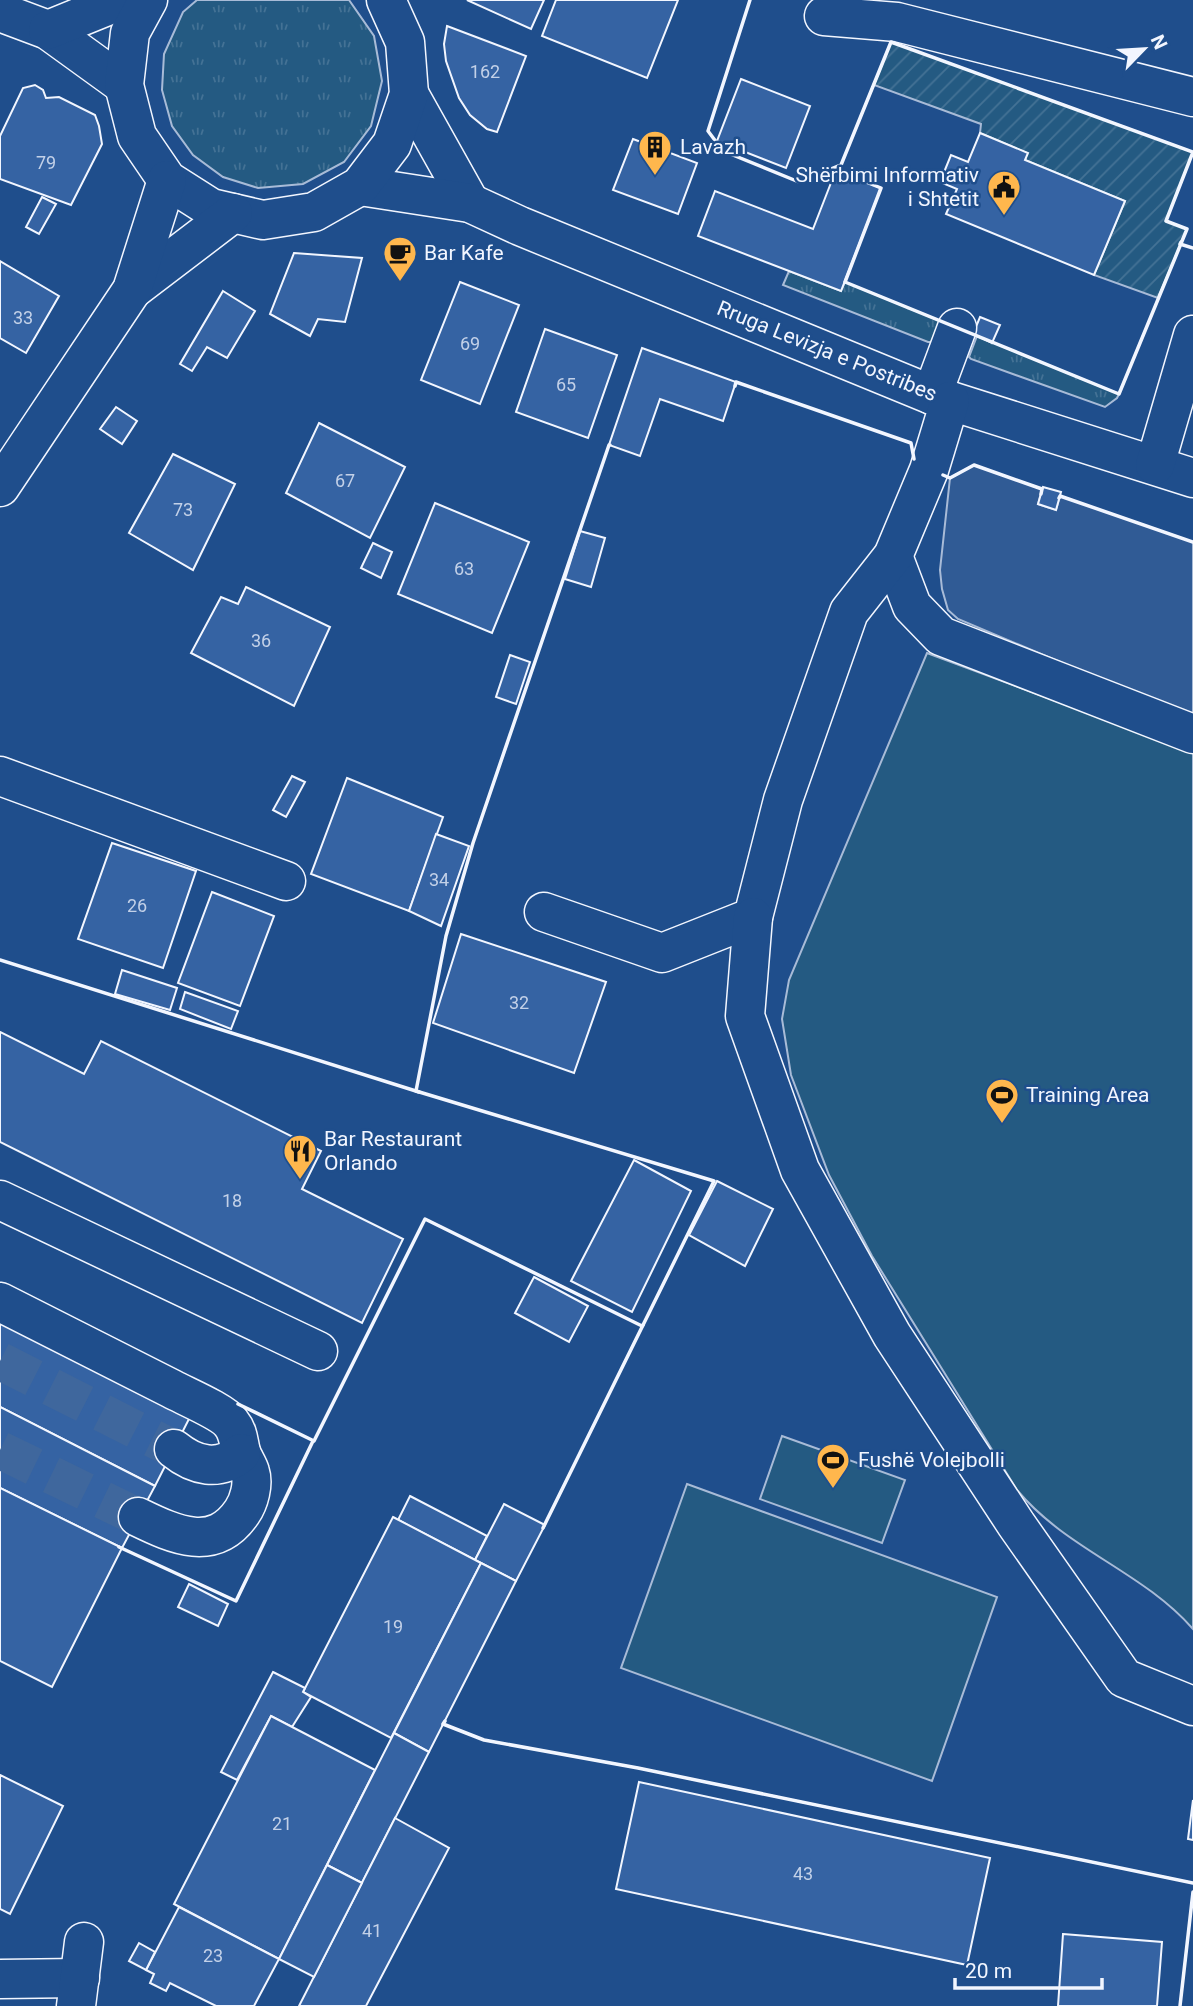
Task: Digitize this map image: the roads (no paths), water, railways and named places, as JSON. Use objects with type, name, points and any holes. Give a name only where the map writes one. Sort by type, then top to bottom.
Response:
[{"type":"street","points":[[48,30],[122,0]]},
{"type":"street","points":[[148,0],[130,33],[124,85],[137,136],[167,180],[211,208],[263,220],[314,212],[360,186],[392,144],[409,94],[405,42],[386,0]]},
{"type":"street","points":[[0,12],[48,30],[124,85]]},
{"type":"street","points":[[824,16],[897,22],[1193,97]]},
{"type":"street","points":[[409,94],[470,203]]},
{"type":"street","points":[[0,487],[132,290],[167,180]]},
{"type":"street","name":"Rruga Levizja e Postribes","points":[[360,186],[470,203],[520,226],[941,398],[1193,478]]},
{"type":"street","points":[[132,290],[233,213]]},
{"type":"street","points":[[957,328],[941,398],[929,470],[892,556],[849,612],[783,800],[754,917],[745,1016],[800,1170],[892,1335],[1016,1524],[1124,1678],[1193,1706]]},
{"type":"street","points":[[1156,465],[1193,335]]},
{"type":"street","points":[[892,556],[912,606],[942,636],[1193,734]]},
{"type":"street","points":[[0,776],[286,881]]},
{"type":"street","points":[[544,912],[662,953],[754,917]]},
{"type":"street","points":[[0,1200],[318,1350]]},
{"type":"street","points":[[0,1302],[230,1420],[239,1436],[241,1453],[250,1472],[251,1490],[246,1507],[236,1522],[221,1533],[204,1538],[170,1533],[138,1517]]},
{"type":"street","points":[[174,1450],[201,1465],[216,1466],[230,1462],[241,1453]]},
{"type":"street","points":[[0,1979],[80,1975]]},
{"type":"tunnel","points":[[0,1361],[174,1449]]},
{"type":"tunnel","points":[[0,1450],[138,1517]]},
{"type":"place","name":"Lavazh","points":[[655,177]]},
{"type":"place","name":"Shërbimi Informativ i Shtetit","points":[[1004,217]]},
{"type":"place","name":"Bar Kafe","points":[[400,283]]},
{"type":"place","name":"Training Area","points":[[1002,1125]]},
{"type":"place","name":"Bar Restaurant Orlando","points":[[300,1181]]},
{"type":"place","name":"Fushë Volejbolli","points":[[833,1490]]}]
